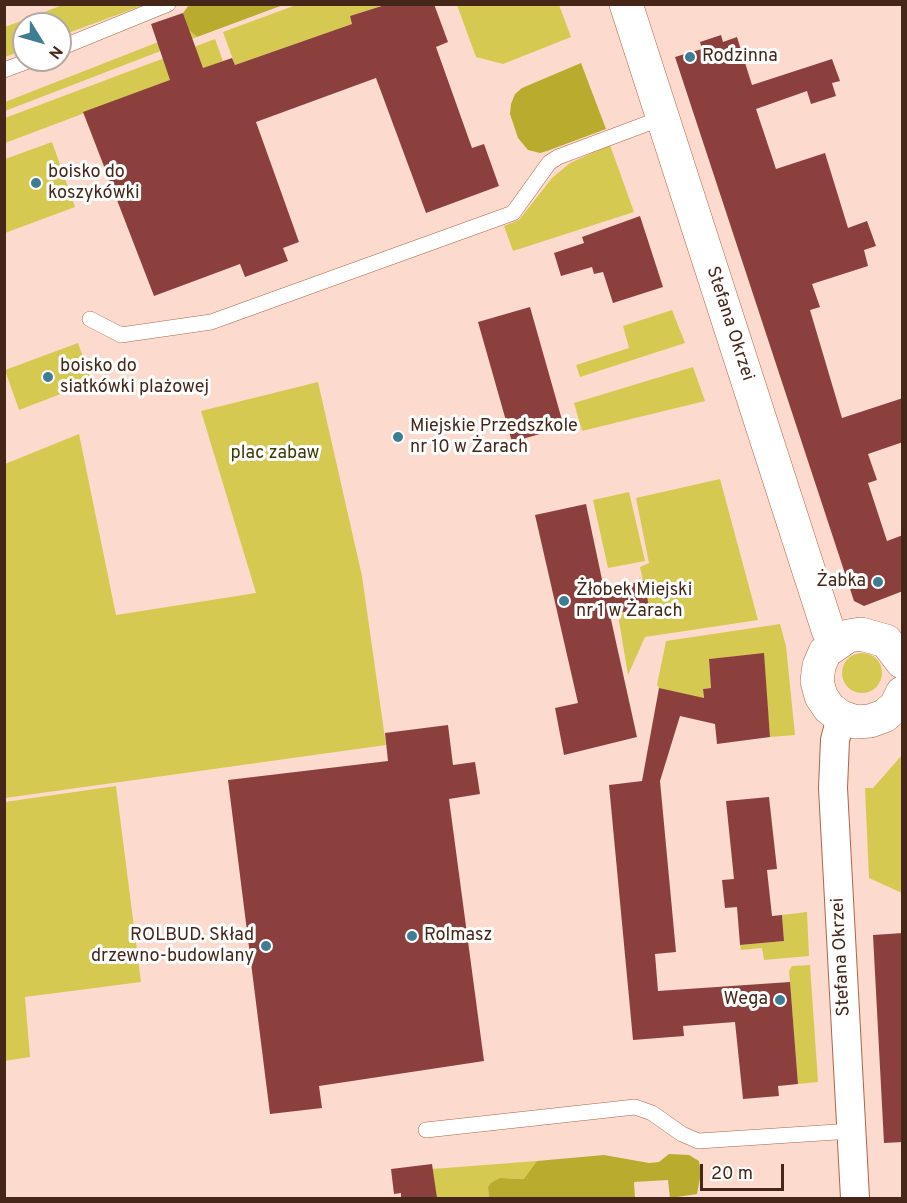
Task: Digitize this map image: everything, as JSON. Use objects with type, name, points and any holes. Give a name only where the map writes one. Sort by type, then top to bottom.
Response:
[{"type":"street","name":"Stefana Okrzei","points":[[626,4],[828,630],[836,642]]},
{"type":"street","points":[[900,652],[880,638],[861,634],[848,636],[836,642],[825,652],[819,666],[817,681],[821,696],[829,708],[841,717],[856,722],[870,721],[884,716],[896,706],[903,693]]},
{"type":"street","name":"Stefana Okrzei","points":[[841,717],[834,740],[833,788],[855,1198]]},
{"type":"lane","points":[[72,43],[168,4]]},
{"type":"lane","points":[[90,319],[121,334],[211,322],[504,217],[520,206],[543,171],[558,157],[663,118]]},
{"type":"lane","points":[[426,1130],[635,1107],[652,1113],[682,1134],[699,1141],[852,1131]]},
{"type":"green space","points":[[65,4],[144,5],[72,32],[72,12],[44,12]]},
{"type":"green space","points":[[296,5],[384,5],[350,16],[352,24],[235,65],[223,32]]},
{"type":"green space","points":[[457,5],[559,5],[571,37],[503,64],[476,57]]},
{"type":"green space","points":[[12,24],[12,54],[5,57],[5,27]]},
{"type":"green space","points":[[189,30],[197,37],[5,111],[5,102]]},
{"type":"green space","points":[[215,39],[223,61],[5,143],[5,118]]},
{"type":"green space","name":"boisko do koszykówki","points":[[52,142],[75,207],[5,233],[5,159]]},
{"type":"green space","points":[[610,145],[634,212],[513,251],[504,226],[519,220],[552,178],[570,163]]},
{"type":"green space","points":[[672,310],[685,343],[580,377],[576,365],[629,348],[623,326]]},
{"type":"green space","name":"boisko do siatkówki plażowej","points":[[78,343],[92,382],[19,410],[5,370]]},
{"type":"green space","points":[[693,367],[705,401],[582,431],[574,403]]},
{"type":"green space","name":"plac zabaw","points":[[318,382],[362,576],[386,745],[5,798],[5,464],[79,434],[116,615],[256,593],[201,411]]},
{"type":"green space","points":[[720,479],[758,620],[645,637],[628,675],[618,615],[649,607],[640,567],[649,563],[636,498]]},
{"type":"green space","points":[[629,492],[645,561],[608,568],[593,500]]},
{"type":"green space","points":[[780,624],[786,646],[795,735],[770,737],[763,654],[709,659],[711,688],[703,689],[704,701],[659,688],[657,685],[666,641]]},
{"type":"green space","points":[[862,653],[870,654],[876,659],[881,665],[881,681],[876,687],[870,692],[862,693],[854,692],[848,687],[843,681],[842,673],[843,665],[848,659],[854,654]]},
{"type":"green space","points":[[902,755],[902,893],[869,878],[865,788],[873,788]]},
{"type":"green space","points":[[116,786],[141,982],[25,997],[30,1057],[5,1061],[5,802]]},
{"type":"green space","points":[[807,912],[809,956],[764,960],[762,948],[741,950],[740,945],[784,941],[782,915]]},
{"type":"green space","points":[[810,965],[818,1082],[798,1084],[789,971],[792,966]]},
{"type":"green space","points":[[537,1161],[525,1179],[506,1178],[488,1187],[489,1198],[436,1198],[432,1169]]},
{"type":"shaded area","points":[[189,5],[283,5],[197,37],[189,30],[183,13]]},
{"type":"shaded area","points":[[581,63],[606,129],[540,153],[528,150],[518,138],[510,114],[515,94],[522,88]]},
{"type":"shaded area","points":[[669,1154],[689,1155],[699,1161],[701,1173],[697,1194],[670,1198],[668,1180],[634,1182],[635,1198],[489,1198],[488,1187],[491,1183],[500,1178],[524,1179],[537,1161],[604,1155],[649,1163],[659,1162]]},
{"type":"building","points":[[388,4],[434,4],[448,42],[436,47],[472,148],[484,144],[499,186],[426,213],[376,78],[256,122],[299,242],[283,248],[288,261],[245,277],[240,264],[154,296],[83,112],[170,80],[151,24],[183,13],[203,68],[232,58],[235,65],[352,24],[350,16]]},
{"type":"building","points":[[721,35],[723,42],[737,37],[752,85],[832,59],[840,81],[832,83],[836,96],[811,104],[807,91],[756,109],[776,169],[825,153],[848,228],[867,221],[876,246],[864,250],[868,266],[812,284],[820,307],[810,310],[842,418],[903,398],[903,442],[868,454],[877,480],[868,483],[887,541],[903,535],[903,591],[864,606],[854,601],[675,57],[702,49],[700,42]]},
{"type":"building","points":[[640,216],[663,287],[613,303],[603,272],[594,274],[592,267],[561,276],[554,253],[584,243],[582,237]]},
{"type":"building","points":[[530,307],[564,427],[512,442],[478,322]]},
{"type":"building","points":[[586,504],[604,589],[644,581],[649,607],[610,615],[637,737],[564,755],[555,708],[578,703],[535,515]]},
{"type":"building","points":[[764,653],[770,737],[717,744],[715,724],[680,716],[660,781],[676,952],[655,954],[658,991],[790,982],[798,1084],[778,1086],[779,1096],[743,1099],[735,1022],[683,1026],[684,1036],[633,1040],[609,785],[642,781],[659,688],[704,698],[703,689],[711,688],[709,659]]},
{"type":"building","points":[[448,725],[453,765],[475,762],[480,794],[449,799],[484,1061],[319,1086],[322,1108],[270,1114],[228,780],[388,761],[385,733]]},
{"type":"building","points":[[769,797],[777,869],[767,870],[772,916],[782,915],[784,941],[740,945],[737,907],[725,908],[722,880],[734,879],[726,801]]},
{"type":"building","points":[[903,933],[903,1142],[884,1143],[873,935]]},
{"type":"building","points":[[432,1164],[437,1198],[401,1198],[401,1193],[394,1194],[391,1169]]},
{"type":"place","name":"Rodzinna","points":[[690,57]]},
{"type":"place","name":"boisko do koszykówki","points":[[36,183]]},
{"type":"place","name":"boisko do siatkówki plażowej","points":[[48,377]]},
{"type":"place","name":"Miejskie Przedszkole nr 10 w Żarach","points":[[398,437]]},
{"type":"place","name":"Żabka","points":[[878,582]]},
{"type":"place","name":"Żłobek Miejski nr 1 w Żarach","points":[[564,601]]},
{"type":"place","name":"Rolmasz","points":[[412,936]]},
{"type":"place","name":"ROLBUD. Skład drzewno-budowlany","points":[[266,946]]},
{"type":"place","name":"Wega","points":[[780,1000]]}]
